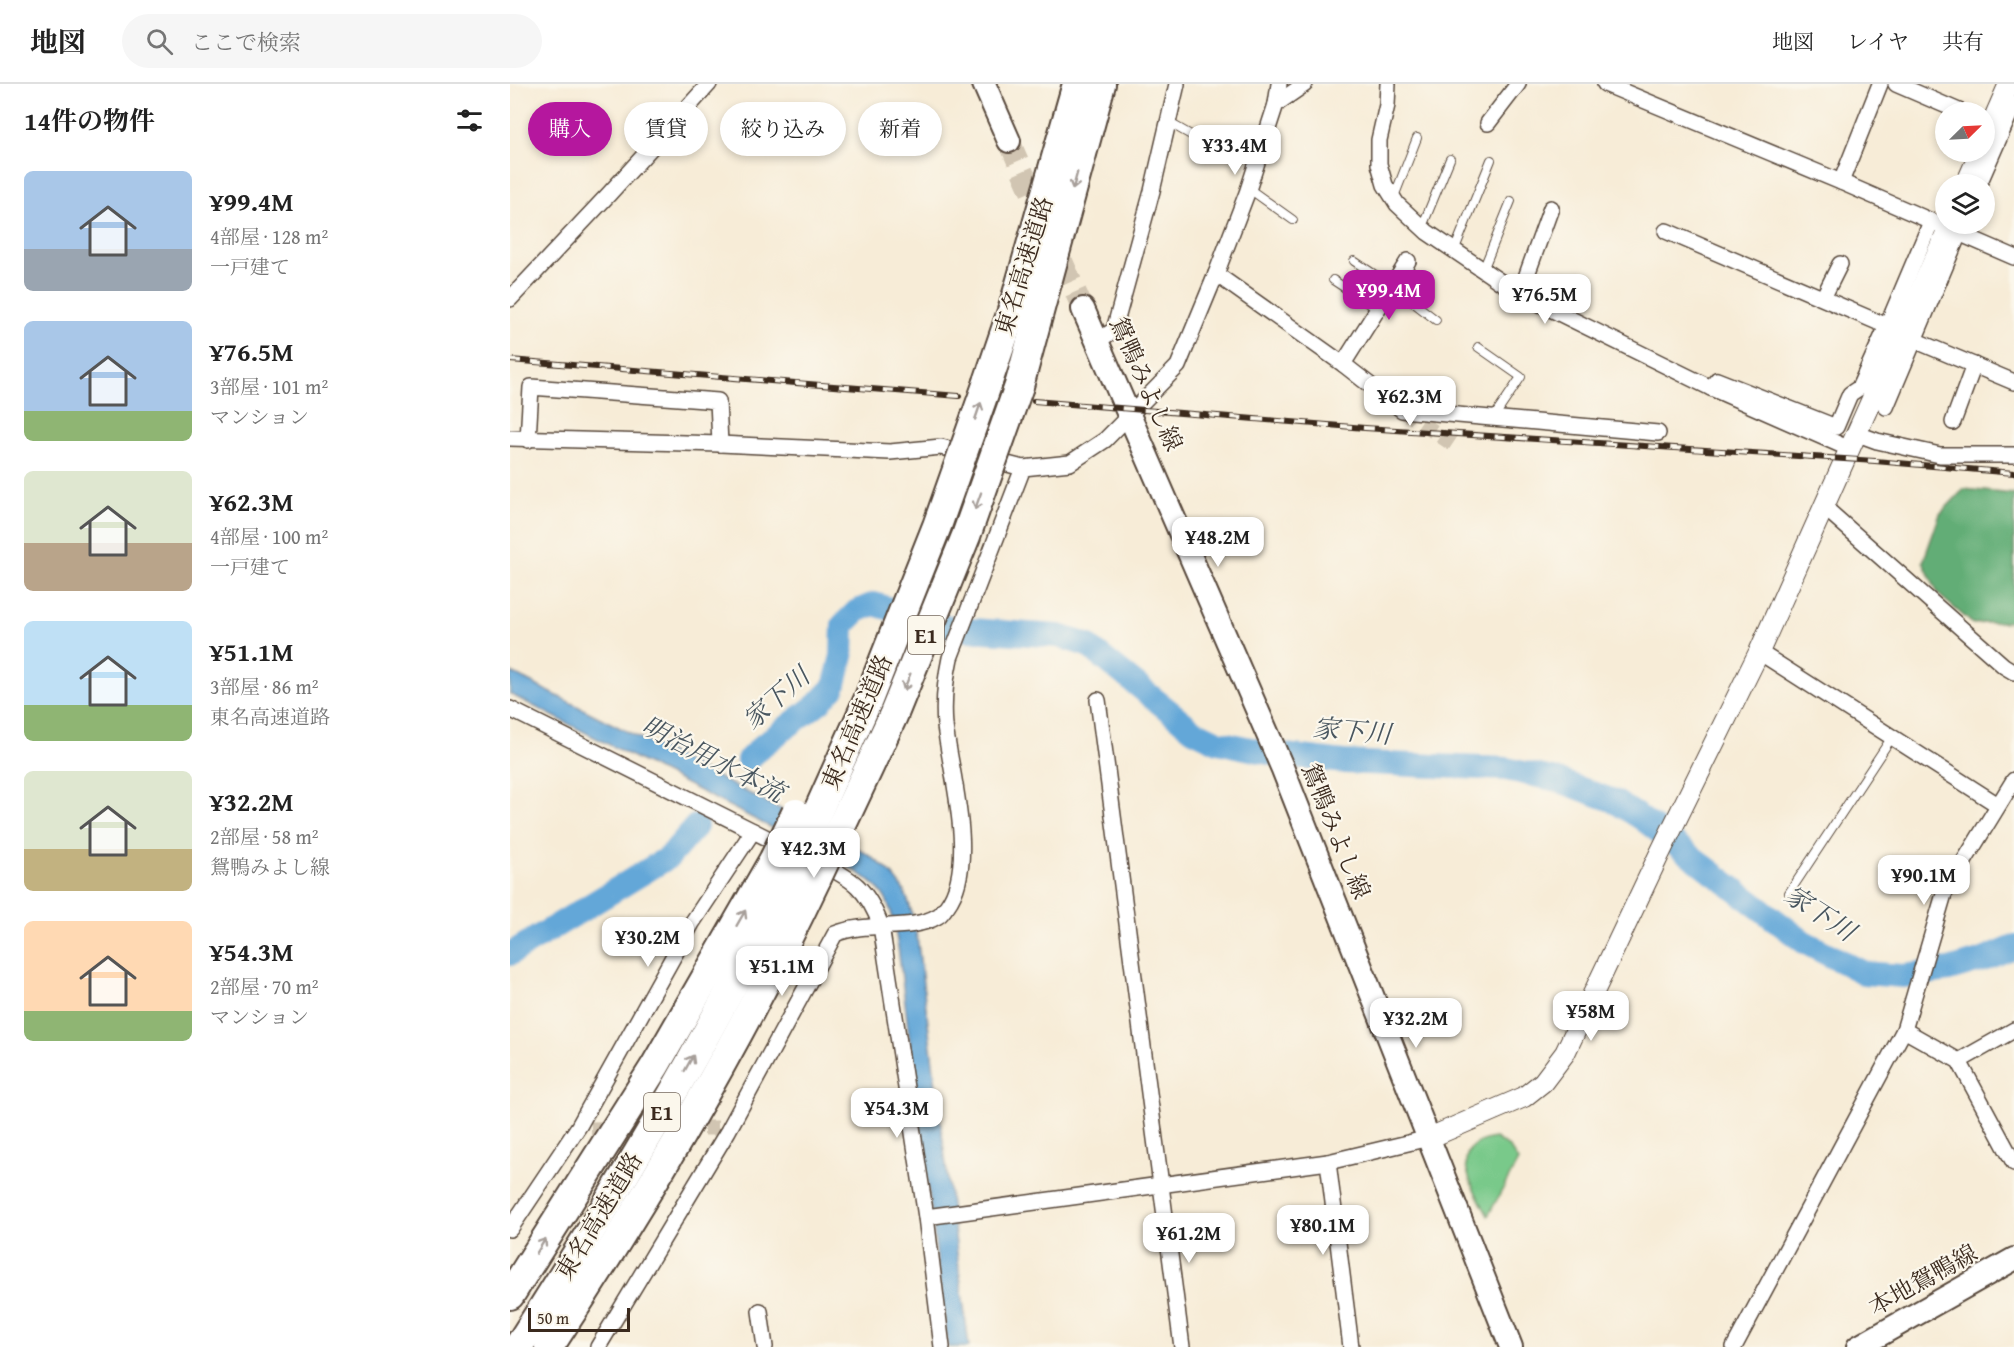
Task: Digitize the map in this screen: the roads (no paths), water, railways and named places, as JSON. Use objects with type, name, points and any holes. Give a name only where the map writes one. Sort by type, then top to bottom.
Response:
[{"type":"highway","points":[[1014,305],[1017,252],[1060,84]]},
{"type":"highway","name":"東名高速道路","points":[[518,1347],[620,1185],[681,1079],[794,869],[868,700],[937,526],[1014,305],[1095,86]]},
{"type":"highway","name":"東名高速道路","points":[[549,1347],[681,1134],[785,947],[794,869],[893,716],[966,536],[1019,386],[1095,86]]},
{"type":"highway","points":[[510,1295],[655,1066],[794,869]]},
{"type":"highway","points":[[565,1347],[690,1135],[729,1048]]},
{"type":"main road","points":[[984,84],[1009,141]]},
{"type":"main road","name":"鴛鴨みよし線","points":[[1083,309],[1282,767],[1511,1347]]},
{"type":"main road","name":"本地鴛鴨線","points":[[1858,1347],[2014,1259]]},
{"type":"street","points":[[510,298],[709,84]]},
{"type":"street","points":[[1098,341],[1114,330],[1152,191],[1177,84]]},
{"type":"street","points":[[510,438],[890,452],[941,447],[1023,468],[1070,463],[1104,440],[1178,366],[1248,188],[1276,104],[1279,84]]},
{"type":"street","points":[[1276,104],[1305,84]]},
{"type":"street","points":[[1388,84],[1388,105],[1380,140],[1379,165],[1385,185],[1394,199],[1422,227],[1520,294],[1711,388],[1853,441],[1876,441],[1940,454],[2014,455]]},
{"type":"street","points":[[1488,123],[1518,84]]},
{"type":"street","points":[[1605,84],[1935,220]]},
{"type":"street","points":[[1841,182],[1880,84]]},
{"type":"street","points":[[1896,84],[1938,102]]},
{"type":"street","points":[[1995,116],[2009,84]]},
{"type":"street","points":[[1985,174],[2008,132],[2014,104]]},
{"type":"street","points":[[510,287],[596,196],[609,194]]},
{"type":"street","points":[[1520,294],[1551,208]]},
{"type":"street","points":[[1666,231],[1887,326]]},
{"type":"street","points":[[1711,388],[1717,380],[1836,427],[1850,394],[1859,388],[1887,326],[1945,234]]},
{"type":"street","points":[[926,1216],[1328,1162],[1429,1138],[1524,1096],[1543,1082],[1565,1053],[1759,651],[1946,234]]},
{"type":"street","points":[[1886,407],[1914,340],[1947,234]]},
{"type":"street","points":[[1967,234],[2014,257]]},
{"type":"street","points":[[1343,364],[1408,261]]},
{"type":"street","points":[[1823,298],[1840,264]]},
{"type":"street","points":[[1216,274],[1343,364],[1402,410],[1659,433]]},
{"type":"street","points":[[1914,340],[2014,382]]},
{"type":"street","points":[[1953,422],[1974,365]]},
{"type":"street","points":[[528,440],[531,387],[718,401],[720,444]]},
{"type":"street","points":[[598,1347],[835,934],[856,927],[922,922],[940,916],[953,898],[959,878],[962,840],[945,715],[944,687],[950,658],[1023,468]]},
{"type":"street","points":[[1824,507],[2004,666],[2014,672]]},
{"type":"street","points":[[1759,651],[1998,805]]},
{"type":"street","points":[[1098,700],[1182,1347]]},
{"type":"street","points":[[510,709],[843,874],[862,888],[885,926],[942,1347]]},
{"type":"street","points":[[1734,1347],[1904,1030],[1944,894],[2014,780]]},
{"type":"street","points":[[510,1229],[585,1128],[692,923],[753,831]]},
{"type":"street","points":[[1904,1030],[1959,1061],[2014,1163]]},
{"type":"street","points":[[1959,1061],[2014,1030]]},
{"type":"street","points":[[1328,1162],[1351,1347]]},
{"type":"street","points":[[760,1311],[765,1347]]},
{"type":"lane","points":[[1168,122],[1212,147]]},
{"type":"lane","points":[[1394,199],[1417,138]]},
{"type":"lane","points":[[1422,227],[1450,159]]},
{"type":"lane","points":[[1454,251],[1491,160]]},
{"type":"lane","points":[[1248,188],[1293,220]]},
{"type":"lane","points":[[1483,270],[1511,201]]},
{"type":"lane","points":[[1354,261],[1392,286],[1436,320]]},
{"type":"lane","points":[[1333,280],[1377,309]]},
{"type":"lane","points":[[1478,347],[1521,377],[1494,417]]},
{"type":"lane","points":[[1788,893],[1892,737]]},
{"type":"water","name":"明治用水本流","points":[[510,672],[859,849],[886,868],[902,888],[911,911],[918,944],[969,1347],[948,1347],[898,947],[887,901],[874,885],[852,869],[510,694]]},
{"type":"waterway","name":"家下川","points":[[748,760],[762,746],[820,702],[834,687],[842,656],[843,625],[857,611],[874,604],[956,629],[1059,636],[1087,645],[1193,730],[1218,742],[1269,753],[1344,762],[1506,769],[1557,780],[1614,801],[1641,818],[1804,942],[1864,973],[1903,976],[1949,970],[1983,960],[2014,947]]},
{"type":"waterway","name":"家下川","points":[[510,954],[669,857],[696,826]]},
{"type":"tunnel","points":[[1009,141],[1083,309]]},
{"type":"tunnel","points":[[1402,410],[1457,447]]},
{"type":"tunnel","points":[[591,1129],[654,1128]]},
{"type":"tunnel","points":[[681,1128],[718,1128]]},
{"type":"railway","points":[[510,360],[959,396]]},
{"type":"railway","points":[[1034,401],[1365,428],[1875,461],[2014,473]]}]
